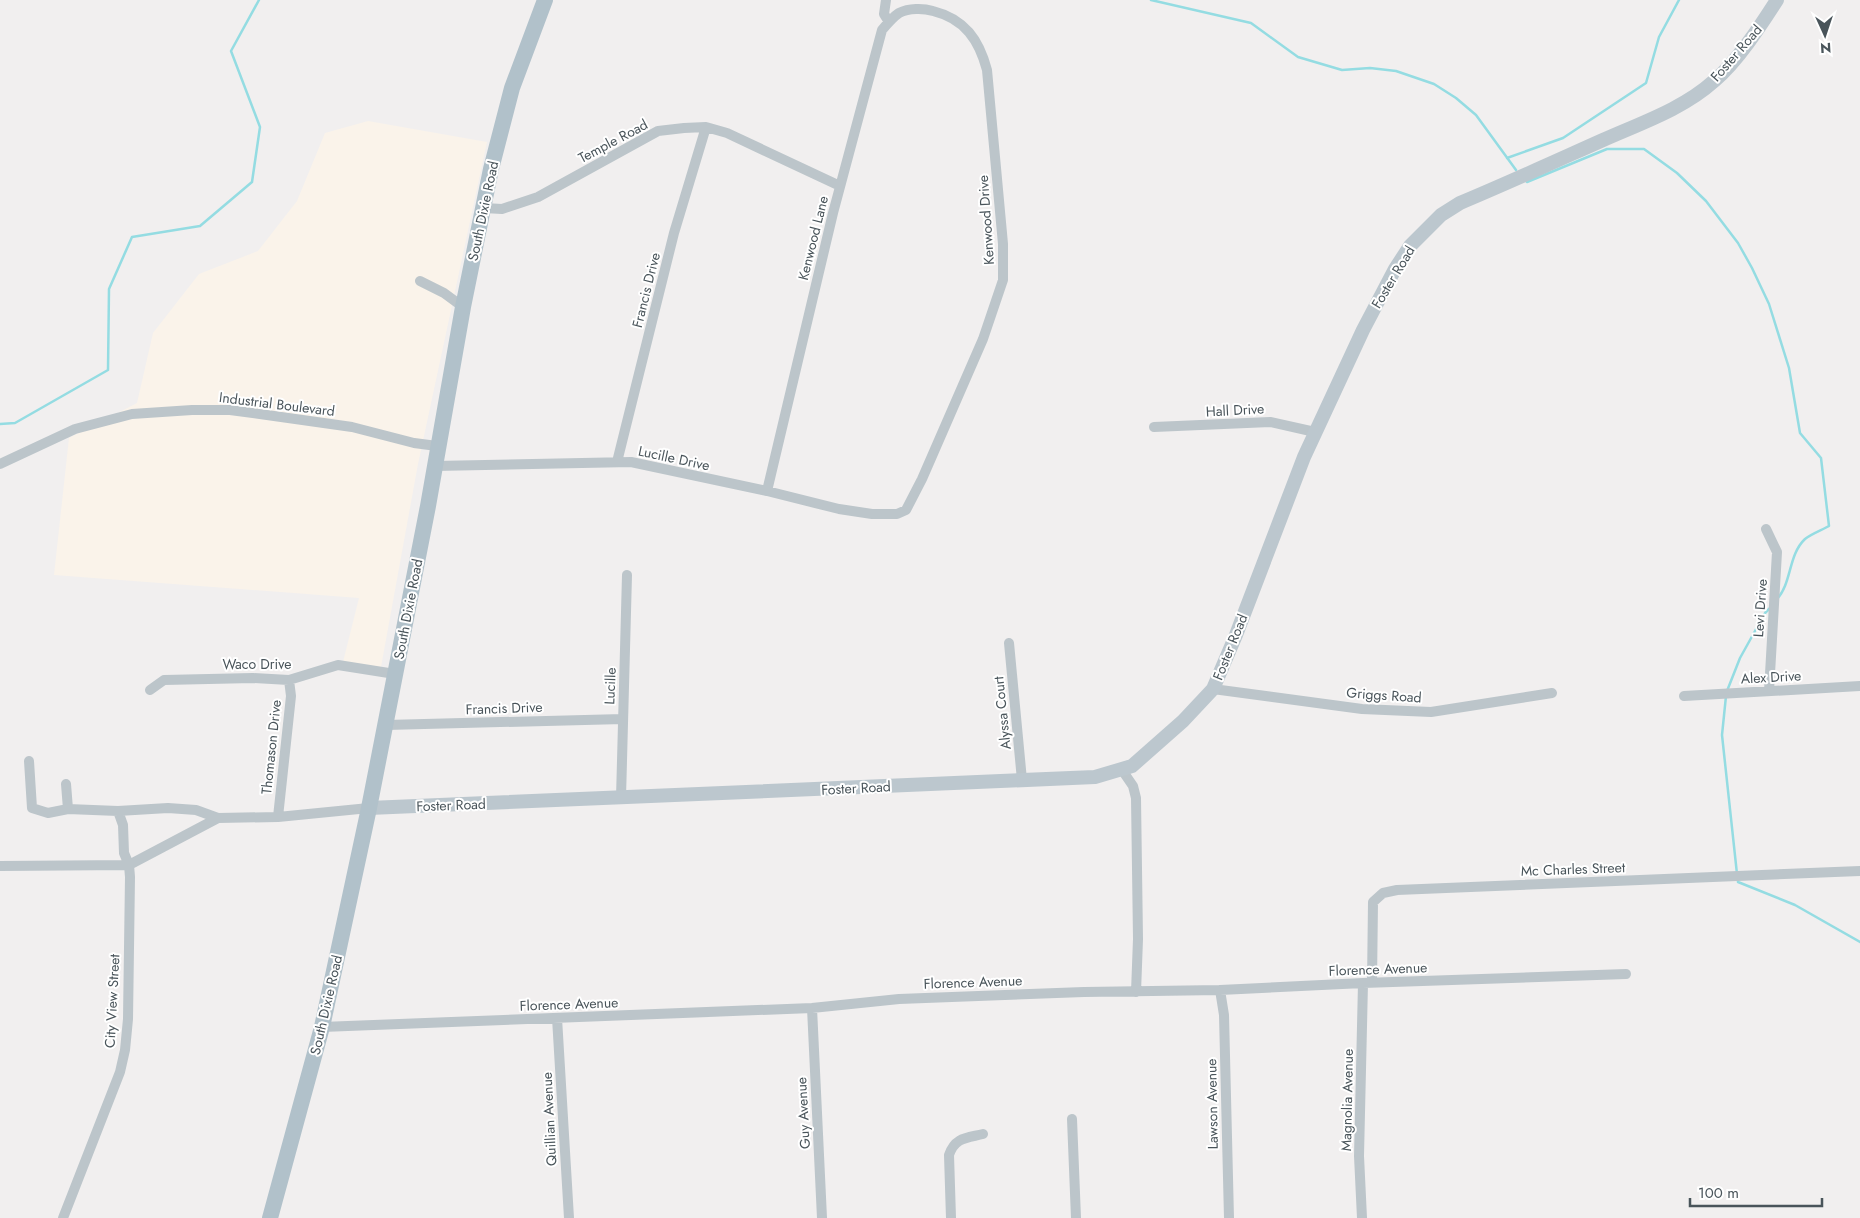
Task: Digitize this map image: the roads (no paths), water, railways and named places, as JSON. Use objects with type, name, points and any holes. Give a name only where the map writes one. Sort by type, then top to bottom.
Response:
[{"type":"main road","name":"South Dixie Road","points":[[270,1218],[322,1027],[369,808],[435,466],[463,306],[491,170],[512,88],[545,0]]},
{"type":"street","points":[[886,0],[884,14],[889,22]]},
{"type":"street","name":"Foster Road","points":[[369,808],[1095,777],[1132,766],[1183,721],[1213,689],[1236,635],[1304,457],[1363,330],[1395,269],[1410,246],[1441,215],[1460,203],[1689,100],[1715,81],[1730,64],[1762,25],[1777,0]]},
{"type":"street","name":"Kenwood Drive","points":[[889,22],[898,14],[913,10],[926,9],[947,15],[965,28],[983,54],[992,111],[1003,244],[1003,280],[983,339],[909,508],[903,513]]},
{"type":"street","name":"Kenwood Lane","points":[[767,491],[840,186],[882,30],[889,22]]},
{"type":"street","name":"Temple Road","points":[[484,208],[502,209],[538,197],[658,131],[684,128],[706,127],[727,133],[840,186]]},
{"type":"street","name":"Francis Drive","points":[[617,462],[674,232],[706,127]]},
{"type":"street","points":[[420,281],[444,293],[463,306]]},
{"type":"street","name":"Industrial Boulevard","points":[[0,464],[75,429],[132,414],[192,410],[230,410],[274,416],[352,428],[414,443],[438,446]]},
{"type":"street","name":"Hall Drive","points":[[1154,427],[1270,422],[1316,432]]},
{"type":"street","name":"Lucille Drive","points":[[435,466],[631,462],[767,491],[839,509],[872,514],[903,513]]},
{"type":"street","name":"Levi Drive","points":[[1766,529],[1778,552],[1769,691]]},
{"type":"street","name":"Lucille","points":[[621,798],[627,575]]},
{"type":"street","name":"Alyssa Court","points":[[1009,644],[1022,780]]},
{"type":"street","name":"Waco Drive","points":[[150,690],[164,680],[253,678],[289,680],[338,665],[395,674]]},
{"type":"street","name":"Thomason Drive","points":[[278,817],[291,696],[289,680]]},
{"type":"street","name":"Alex Drive","points":[[1684,696],[1860,686]]},
{"type":"street","name":"Griggs Road","points":[[1213,689],[1362,709],[1431,712],[1552,693]]},
{"type":"street","name":"Francis Drive","points":[[386,725],[623,719]]},
{"type":"street","points":[[29,761],[32,808],[48,813],[68,809],[118,811],[168,808],[196,810],[218,818],[278,817],[369,808]]},
{"type":"street","points":[[1122,770],[1133,786],[1136,798],[1138,939],[1136,992]]},
{"type":"street","points":[[66,784],[68,809]]},
{"type":"street","name":"City View Street","points":[[63,1218],[120,1072],[125,1050],[128,1019],[129,865],[124,853],[123,825],[118,811]]},
{"type":"street","points":[[0,866],[129,865],[218,818]]},
{"type":"street","name":"Mc Charles Street","points":[[1368,983],[1372,902],[1383,893],[1397,890],[1860,871]]},
{"type":"street","name":"Florence Avenue","points":[[322,1027],[812,1008],[899,999],[1084,992],[1220,990],[1626,974]]},
{"type":"street","name":"Magnolia Avenue","points":[[1362,1218],[1359,1156],[1368,983]]},
{"type":"street","name":"Lawson Avenue","points":[[1220,990],[1224,1015],[1228,1218]]},
{"type":"street","name":"Guy Avenue","points":[[812,1008],[822,1218]]},
{"type":"street","name":"Quillian Avenue","points":[[557,1018],[569,1218]]},
{"type":"street","points":[[1072,1119],[1076,1218]]},
{"type":"street","points":[[951,1218],[949,1156],[952,1148],[957,1141],[983,1134]]},
{"type":"waterway","points":[[0,424],[15,423],[108,370],[109,289],[132,237],[200,226],[252,182],[260,127],[231,51],[259,0]]},
{"type":"waterway","points":[[1151,0],[1251,23],[1298,57],[1342,70],[1370,68],[1396,71],[1434,84],[1456,98],[1476,115],[1516,170]]},
{"type":"waterway","points":[[1507,158],[1563,138],[1646,83],[1659,37],[1679,0]]},
{"type":"waterway","points":[[1527,182],[1607,149],[1644,149],[1677,173],[1706,201],[1738,243],[1769,304],[1789,368],[1800,433],[1821,458],[1829,526],[1807,537],[1800,546],[1782,592],[1777,599]]},
{"type":"waterway","points":[[1727,691],[1740,658],[1765,613],[1771,607]]},
{"type":"waterway","points":[[1726,696],[1722,735],[1737,874]]},
{"type":"waterway","points":[[1738,880],[1738,882],[1795,905],[1860,942]]}]
